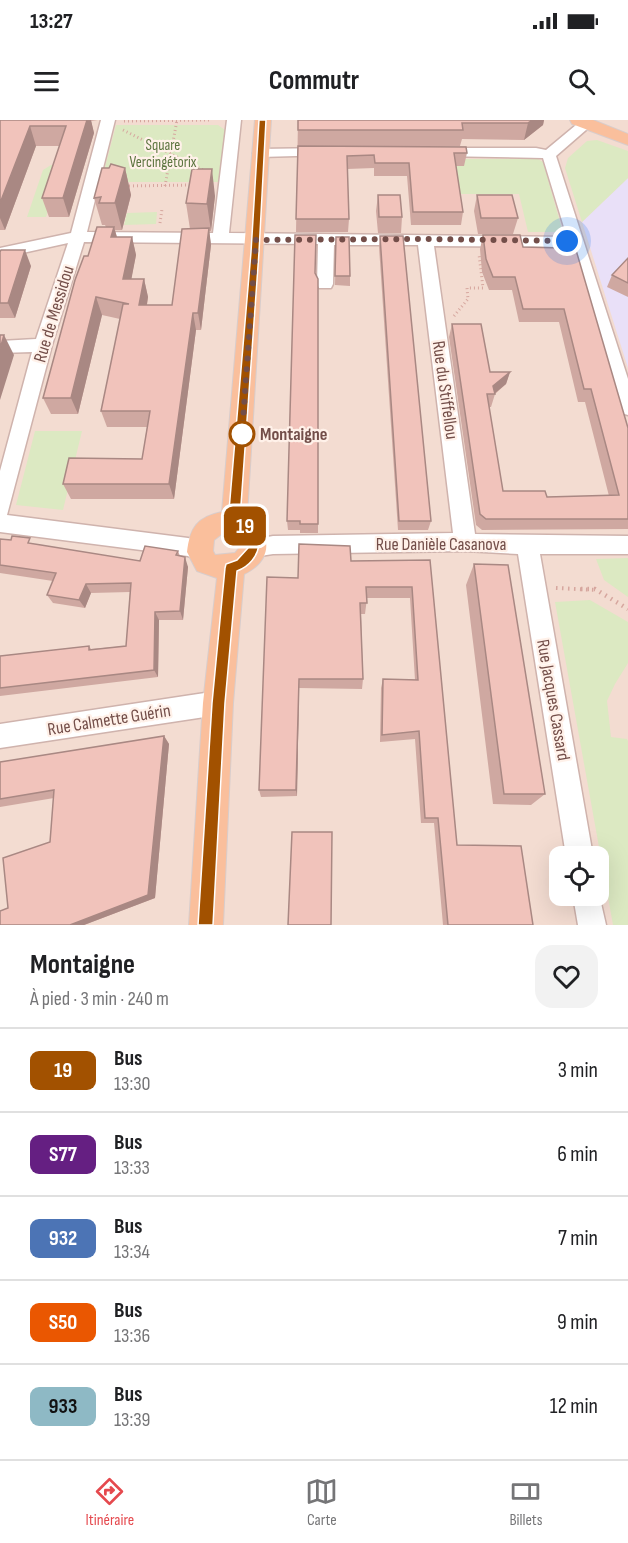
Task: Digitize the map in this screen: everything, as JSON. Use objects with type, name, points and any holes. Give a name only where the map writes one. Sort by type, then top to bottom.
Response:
[{"type":"main road","points":[[234,522],[256,240],[262,120]]},
{"type":"main road","points":[[583,122],[628,140]]},
{"type":"main road","points":[[234,522],[250,531],[254,539],[254,548],[241,564],[231,568],[217,568],[205,561],[200,551],[202,535],[208,528],[216,524],[234,522]]},
{"type":"main road","points":[[205,925],[219,703],[231,568]]},
{"type":"street","points":[[220,240],[234,120]]},
{"type":"street","points":[[549,155],[583,122]]},
{"type":"street","name":"Rue de Messidou","points":[[0,509],[43,345],[78,237],[106,123]]},
{"type":"street","points":[[230,153],[344,152]]},
{"type":"street","points":[[428,152],[536,152],[549,155]]},
{"type":"street","points":[[549,155],[628,408]]},
{"type":"street","points":[[0,253],[78,237],[577,242]]},
{"type":"street","name":"Rue du Stiffellou","points":[[425,239],[465,542]]},
{"type":"street","points":[[325,284],[326,240]]},
{"type":"street","points":[[0,347],[43,345]]},
{"type":"street","points":[[0,523],[188,547],[200,551]]},
{"type":"street","name":"Rue Danièle Casanova","points":[[254,548],[465,542],[628,545]]},
{"type":"street","name":"Rue Jacques Cassard","points":[[527,544],[578,846]]},
{"type":"street","name":"Rue Calmette Guérin","points":[[0,736],[219,703]]},
{"type":"street","points":[[589,906],[592,925]]},
{"type":"path","points":[[165,186],[177,120]]},
{"type":"path","points":[[106,123],[210,120]]},
{"type":"path","points":[[106,123],[226,183]]},
{"type":"path","points":[[91,186],[226,183]]},
{"type":"path","points":[[437,330],[459,312],[468,300],[468,288],[483,288],[483,272],[476,240]]},
{"type":"path","points":[[534,588],[595,590],[628,609]]},
{"type":"shaded area","points":[[0,120],[628,120],[628,925],[0,925]]},
{"type":"shaded area","points":[[628,178],[628,368],[582,222]]},
{"type":"green space","name":"Square Vercingétorix","points":[[116,125],[218,125],[225,130],[219,182],[101,182]]},
{"type":"green space","points":[[597,140],[628,151],[628,178],[582,222],[565,168],[568,158],[587,141]]},
{"type":"green space","points":[[451,159],[538,159],[543,162],[562,229],[558,232],[528,232],[519,194],[456,194]]},
{"type":"green space","points":[[51,165],[64,165],[46,217],[27,217],[43,170]]},
{"type":"green space","points":[[157,212],[156,224],[124,225],[127,213]]},
{"type":"green space","points":[[35,431],[82,431],[63,510],[16,505]]},
{"type":"green space","points":[[628,558],[628,597],[604,580],[596,559]]},
{"type":"green space","points":[[590,600],[628,622],[628,663],[607,701],[611,737],[628,741],[628,925],[613,925],[609,903],[609,846],[599,846],[555,602]]},
{"type":"building","points":[[0,120],[87,120],[63,198],[42,198],[66,126],[30,126],[0,203]]},
{"type":"building","points":[[298,120],[533,120],[528,123],[462,123],[463,130],[298,130]]},
{"type":"building","points":[[298,146],[466,147],[467,153],[454,153],[463,212],[413,212],[409,163],[375,163],[374,155],[347,156],[349,219],[296,219]]},
{"type":"building","points":[[111,164],[125,168],[115,203],[99,203],[101,197],[94,198],[102,168],[109,168]]},
{"type":"building","points":[[192,169],[212,169],[207,204],[186,203]]},
{"type":"building","points":[[378,195],[400,195],[402,217],[379,217]]},
{"type":"building","points":[[477,195],[512,195],[518,218],[481,218]]},
{"type":"building","points":[[97,227],[114,227],[111,237],[132,237],[123,279],[144,279],[139,305],[172,305],[182,229],[209,228],[198,313],[193,313],[169,484],[63,484],[69,458],[142,459],[150,411],[101,411],[123,304],[129,304],[96,297],[71,398],[43,398],[75,280],[84,256],[88,256]]},
{"type":"building","points":[[295,235],[316,235],[318,524],[287,521]]},
{"type":"building","points":[[483,235],[520,235],[523,247],[576,250],[628,428],[628,519],[486,519],[480,514],[452,324],[481,324],[490,372],[510,372],[493,386],[495,394],[487,394],[503,491],[545,491],[547,497],[619,495],[591,389],[584,389],[564,309],[523,309],[515,277],[493,277],[486,259]]},
{"type":"building","points":[[380,236],[403,236],[431,521],[399,521]]},
{"type":"building","points":[[336,237],[349,237],[350,276],[335,276]]},
{"type":"building","points":[[1,250],[25,250],[8,303],[0,303]]},
{"type":"building","points":[[628,258],[628,283],[612,275]]},
{"type":"building","points":[[0,335],[4,335],[0,349]]},
{"type":"building","points":[[12,536],[30,538],[28,543],[140,561],[145,546],[178,551],[176,555],[185,557],[180,611],[155,612],[154,670],[0,688],[0,656],[89,646],[89,650],[126,646],[131,583],[86,584],[79,600],[47,595],[56,573],[0,565],[0,539],[11,540]]},
{"type":"building","points":[[299,544],[350,546],[351,561],[430,560],[457,845],[521,846],[533,925],[448,925],[438,818],[425,818],[419,731],[382,735],[383,679],[418,680],[412,587],[366,587],[367,603],[360,603],[363,679],[299,679],[296,790],[259,790],[267,577],[298,578]]},
{"type":"building","points":[[474,564],[508,565],[545,794],[504,794]]},
{"type":"building","points":[[164,736],[148,895],[70,925],[0,925],[0,911],[8,908],[3,858],[50,842],[54,790],[0,799],[0,762]]},
{"type":"building","points":[[292,832],[332,832],[331,925],[288,925]]},
{"type":"bus line","name":"19","points":[[206,925],[219,703],[231,568],[241,564],[254,548],[254,539],[250,531],[234,522],[255,252],[262,120]]},
{"type":"place","name":"Montaigne","points":[[242,434]]},
{"type":"route","points":[[242,434],[256,240],[567,241]]}]
